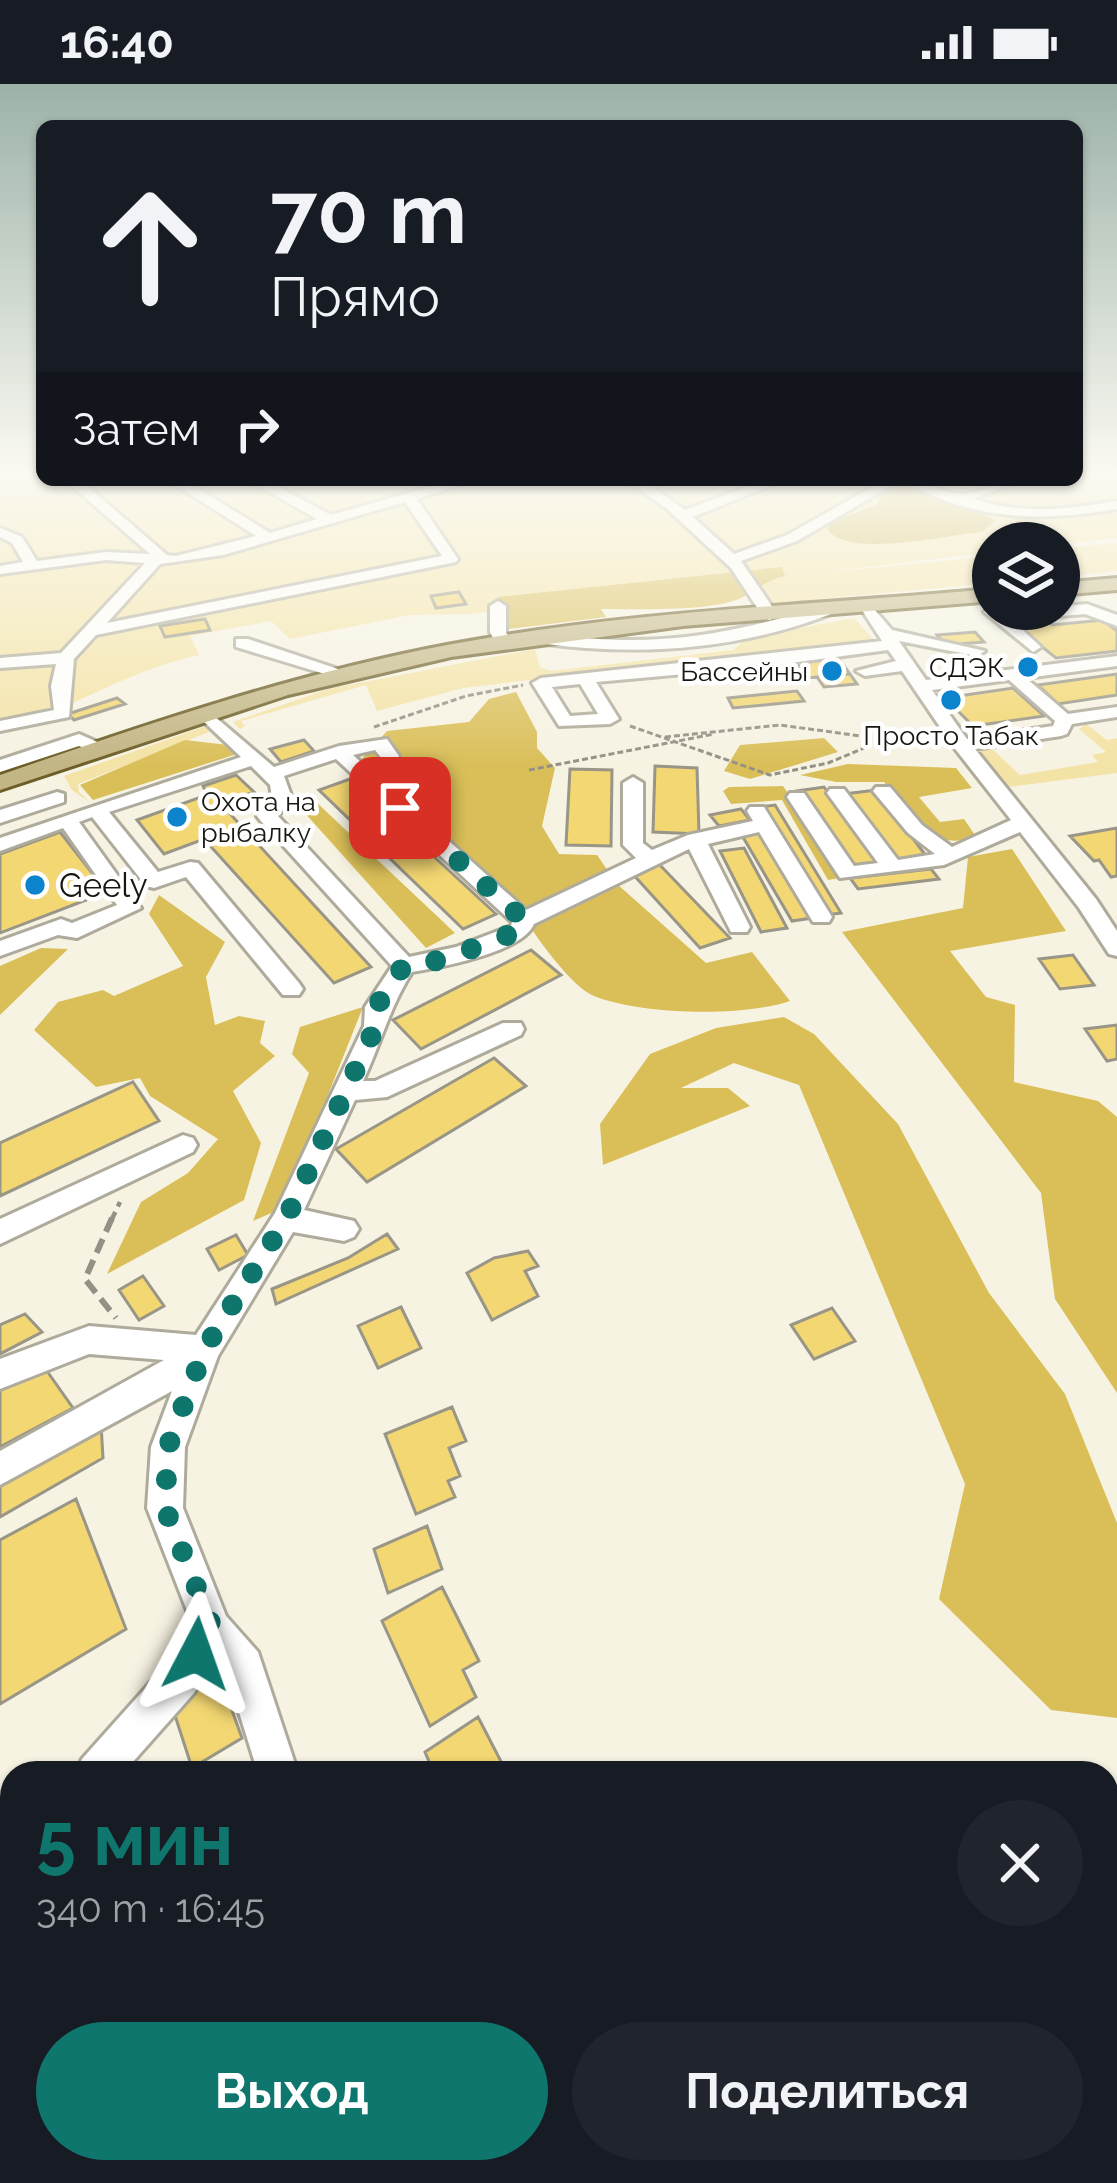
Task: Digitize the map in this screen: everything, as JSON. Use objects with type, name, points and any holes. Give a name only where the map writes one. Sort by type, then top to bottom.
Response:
[{"type":"main road","points":[[1080,587],[1117,584]]},
{"type":"main road","points":[[0,783],[100,743],[344,674],[504,644],[539,638],[595,639],[826,610],[972,604]]},
{"type":"street","points":[[0,726],[63,712],[60,686],[65,658],[149,570]]},
{"type":"street","points":[[90,632],[397,570]]},
{"type":"street","points":[[739,570],[770,615]]},
{"type":"street","points":[[1080,594],[1117,612]]},
{"type":"street","points":[[498,606],[497,632],[504,644]]},
{"type":"street","points":[[868,607],[957,740],[1088,904],[1117,950]]},
{"type":"street","points":[[1080,609],[1117,621]]},
{"type":"street","points":[[595,639],[641,654],[722,647],[741,634],[791,626],[826,610]]},
{"type":"street","points":[[1016,630],[1033,647]]},
{"type":"street","points":[[585,678],[610,719],[566,722],[541,683],[585,678],[687,671],[889,639],[977,651]]},
{"type":"street","points":[[242,643],[344,674]]},
{"type":"street","points":[[0,663],[65,658]]},
{"type":"street","points":[[922,686],[1117,662]]},
{"type":"street","points":[[865,671],[907,665]]},
{"type":"street","points":[[1012,675],[1064,720],[1117,712]]},
{"type":"street","points":[[206,714],[284,790],[267,816],[404,965]]},
{"type":"street","points":[[58,716],[100,743]]},
{"type":"street","points":[[886,740],[957,740],[1061,730],[1064,720]]},
{"type":"street","points":[[0,766],[100,743]]},
{"type":"street","points":[[0,817],[96,808],[263,766],[339,752],[385,750]]},
{"type":"street","points":[[339,752],[524,920]]},
{"type":"street","points":[[633,782],[632,845],[648,857]]},
{"type":"street","points":[[884,791],[915,829],[951,856]]},
{"type":"street","points":[[837,793],[893,868]]},
{"type":"street","points":[[796,796],[848,873],[951,856],[1022,823]]},
{"type":"street","points":[[96,808],[154,881],[190,868],[291,988]]},
{"type":"street","points":[[0,845],[62,809]]},
{"type":"street","points":[[0,949],[61,926],[69,933],[130,908],[62,809]]},
{"type":"street","points":[[274,1761],[244,1666],[213,1629],[165,1508],[168,1447],[204,1350],[286,1219],[376,1026],[376,1007],[404,965],[442,960],[503,940],[521,930],[524,920],[648,857],[761,818],[821,917]]},
{"type":"street","points":[[695,839],[739,927]]},
{"type":"street","points":[[1088,904],[1117,898]]},
{"type":"street","points":[[345,1091],[378,1090],[512,1029]]},
{"type":"street","points":[[0,1232],[183,1145]]},
{"type":"street","points":[[286,1219],[344,1228]]},
{"type":"street","points":[[0,1376],[44,1354],[89,1340],[204,1350]]},
{"type":"street","points":[[115,1407],[131,1364],[128,1346]]},
{"type":"street","points":[[0,1469],[115,1407],[204,1350]]},
{"type":"street","points":[[107,1761],[180,1679],[213,1629]]},
{"type":"path","points":[[385,750],[374,725],[466,696],[541,683]]},
{"type":"path","points":[[610,719],[770,775],[828,763],[886,740]]},
{"type":"path","points":[[663,737],[812,726],[886,740]]},
{"type":"path","points":[[530,770],[683,743],[718,731]]},
{"type":"path","points":[[124,1172],[122,1199],[107,1226],[108,1238],[85,1279],[96,1298],[104,1299],[128,1346]]},
{"type":"shaded area","points":[[0,570],[842,570],[471,614],[410,615],[290,639],[271,621],[190,636],[199,655],[148,670],[0,734]]},
{"type":"shaded area","points":[[754,570],[783,570],[785,576],[730,602],[674,609],[601,609],[606,617],[509,629],[498,597]]},
{"type":"shaded area","points":[[850,570],[972,570],[972,585],[765,604],[756,590],[762,583]]},
{"type":"shaded area","points":[[1080,570],[1117,571],[1080,575]]},
{"type":"shaded area","points":[[854,618],[873,639],[463,688],[377,711],[366,685],[241,721],[245,726],[240,729],[233,722],[328,689],[535,649],[540,667],[551,671],[733,650],[747,638]]},
{"type":"shaded area","points":[[516,692],[537,732],[537,748],[555,768],[542,826],[559,854],[597,855],[617,884],[706,963],[752,952],[790,1001],[746,1010],[692,1012],[638,1007],[585,991],[564,971],[520,911],[360,761],[387,731],[469,722],[489,699]]},
{"type":"shaded area","points":[[1086,724],[1107,740],[1117,738],[1117,773],[1008,787],[976,752],[991,748],[1020,775],[1098,762],[1092,755],[1106,752],[1079,729]]},
{"type":"shaded area","points":[[206,726],[214,730],[78,784],[79,792],[91,803],[72,790],[64,776]]},
{"type":"shaded area","points":[[824,738],[838,752],[750,779],[724,771],[740,745]]},
{"type":"shaded area","points":[[185,740],[228,745],[240,753],[93,800],[80,785]]},
{"type":"shaded area","points":[[848,764],[956,768],[972,788],[919,797],[940,822],[964,819],[975,835],[961,840],[935,836],[884,782],[836,782],[800,775]]},
{"type":"shaded area","points":[[783,786],[846,877],[828,880],[782,800],[731,804],[723,791]]},
{"type":"shaded area","points":[[314,800],[455,933],[426,948],[303,811]]},
{"type":"shaded area","points":[[1012,849],[1066,931],[950,951],[986,997],[1015,1005],[1014,1082],[1098,1101],[1117,1117],[1117,1393],[1055,1299],[1041,1193],[842,932],[963,908],[968,857]]},
{"type":"shaded area","points":[[159,895],[225,942],[206,977],[215,1025],[239,1016],[265,1021],[260,1043],[275,1056],[233,1091],[261,1143],[244,1200],[107,1274],[141,1202],[188,1173],[218,1139],[150,1096],[140,1078],[96,1087],[34,1030],[58,1002],[103,990],[114,996],[183,966],[149,914]]},
{"type":"shaded area","points":[[41,948],[68,949],[0,1015],[0,966]]},
{"type":"shaded area","points":[[363,1007],[283,1208],[253,1221],[309,1073],[292,1054],[300,1027]]},
{"type":"shaded area","points":[[784,1017],[814,1034],[898,1124],[989,1293],[1065,1394],[1117,1523],[1117,1718],[1051,1710],[939,1599],[965,1484],[799,1085],[734,1063],[681,1088],[728,1088],[750,1106],[603,1165],[600,1124],[650,1054],[716,1028]]},
{"type":"building","points":[[459,592],[466,604],[436,608],[431,596]]},
{"type":"building","points":[[205,619],[210,630],[165,637],[160,626]]},
{"type":"building","points":[[1103,620],[1117,631],[1117,651],[1056,658],[1021,630],[1080,630],[1080,622]]},
{"type":"building","points":[[975,632],[984,642],[945,645],[937,635]]},
{"type":"building","points":[[836,655],[850,674],[807,678],[794,658]]},
{"type":"building","points":[[850,674],[857,684],[824,687],[817,677]]},
{"type":"building","points":[[1117,674],[1117,695],[1058,704],[1038,685]]},
{"type":"building","points":[[1013,688],[1044,716],[973,726],[945,698]]},
{"type":"building","points":[[797,691],[804,701],[733,708],[728,698]]},
{"type":"building","points":[[117,698],[125,704],[74,720],[68,714]]},
{"type":"building","points":[[304,740],[314,751],[281,762],[270,749]]},
{"type":"building","points":[[655,766],[697,768],[699,834],[653,832]]},
{"type":"building","points":[[570,769],[612,770],[611,846],[566,845]]},
{"type":"building","points":[[236,775],[254,792],[221,804],[371,967],[334,983],[204,839],[164,854],[137,820],[207,795],[203,786]]},
{"type":"building","points":[[350,779],[496,914],[463,929],[319,790]]},
{"type":"building","points":[[824,787],[878,864],[849,868],[797,791]]},
{"type":"building","points":[[876,790],[927,857],[893,862],[844,794]]},
{"type":"building","points":[[775,805],[841,913],[826,915],[761,807]]},
{"type":"building","points":[[741,809],[750,820],[719,826],[710,815]]},
{"type":"building","points":[[1117,828],[1117,876],[1111,877],[1070,836]]},
{"type":"building","points":[[758,829],[812,918],[792,921],[740,832]]},
{"type":"building","points":[[60,832],[107,892],[0,933],[0,854]]},
{"type":"building","points":[[744,848],[787,928],[761,932],[720,851]]},
{"type":"building","points":[[658,863],[730,938],[700,948],[630,871]]},
{"type":"building","points":[[931,869],[939,879],[858,889],[850,878]]},
{"type":"building","points":[[531,950],[561,975],[421,1049],[393,1020]]},
{"type":"building","points":[[1073,955],[1094,985],[1060,989],[1039,959]]},
{"type":"building","points":[[1117,1025],[1117,1059],[1107,1061],[1085,1029]]},
{"type":"building","points":[[494,1058],[526,1086],[367,1182],[336,1149]]},
{"type":"building","points":[[133,1082],[159,1121],[0,1196],[0,1143]]},
{"type":"building","points":[[387,1234],[398,1249],[276,1304],[272,1289],[348,1258]]},
{"type":"building","points":[[236,1235],[248,1255],[219,1270],[207,1249]]},
{"type":"building","points":[[528,1251],[538,1266],[525,1271],[538,1296],[492,1320],[467,1273],[494,1258]]},
{"type":"building","points":[[143,1276],[164,1306],[139,1320],[119,1290]]},
{"type":"building","points":[[401,1307],[421,1348],[378,1368],[358,1326]]},
{"type":"building","points":[[832,1308],[855,1341],[814,1359],[791,1325]]},
{"type":"building","points":[[25,1314],[42,1332],[0,1354],[0,1325]]},
{"type":"building","points":[[42,1364],[73,1408],[0,1447],[0,1385]]},
{"type":"building","points":[[452,1407],[466,1441],[449,1448],[460,1476],[448,1481],[455,1497],[416,1514],[385,1434]]},
{"type":"building","points":[[101,1424],[103,1458],[0,1517],[0,1481]]},
{"type":"building","points":[[76,1499],[126,1629],[0,1704],[0,1540]]},
{"type":"building","points":[[427,1526],[442,1569],[388,1593],[374,1549]]},
{"type":"building","points":[[442,1587],[479,1661],[463,1670],[476,1697],[430,1726],[382,1621]]},
{"type":"building","points":[[217,1669],[242,1738],[204,1761],[190,1761],[169,1697]]},
{"type":"building","points":[[478,1717],[501,1761],[429,1761],[425,1752]]},
{"type":"place","name":"СДЭК","points":[[1028,667]]},
{"type":"place","name":"Бассейны","points":[[832,671]]},
{"type":"place","name":"Просто Табак","points":[[951,700]]},
{"type":"place","name":"Охота на рыбалку","points":[[177,817]]},
{"type":"place","name":"Geely","points":[[35,885]]},
{"type":"route","points":[[196,1654],[213,1629],[165,1508],[168,1447],[204,1350],[286,1219],[376,1026],[376,1007],[404,965],[442,960],[503,940],[521,930],[524,920],[400,808]]}]
